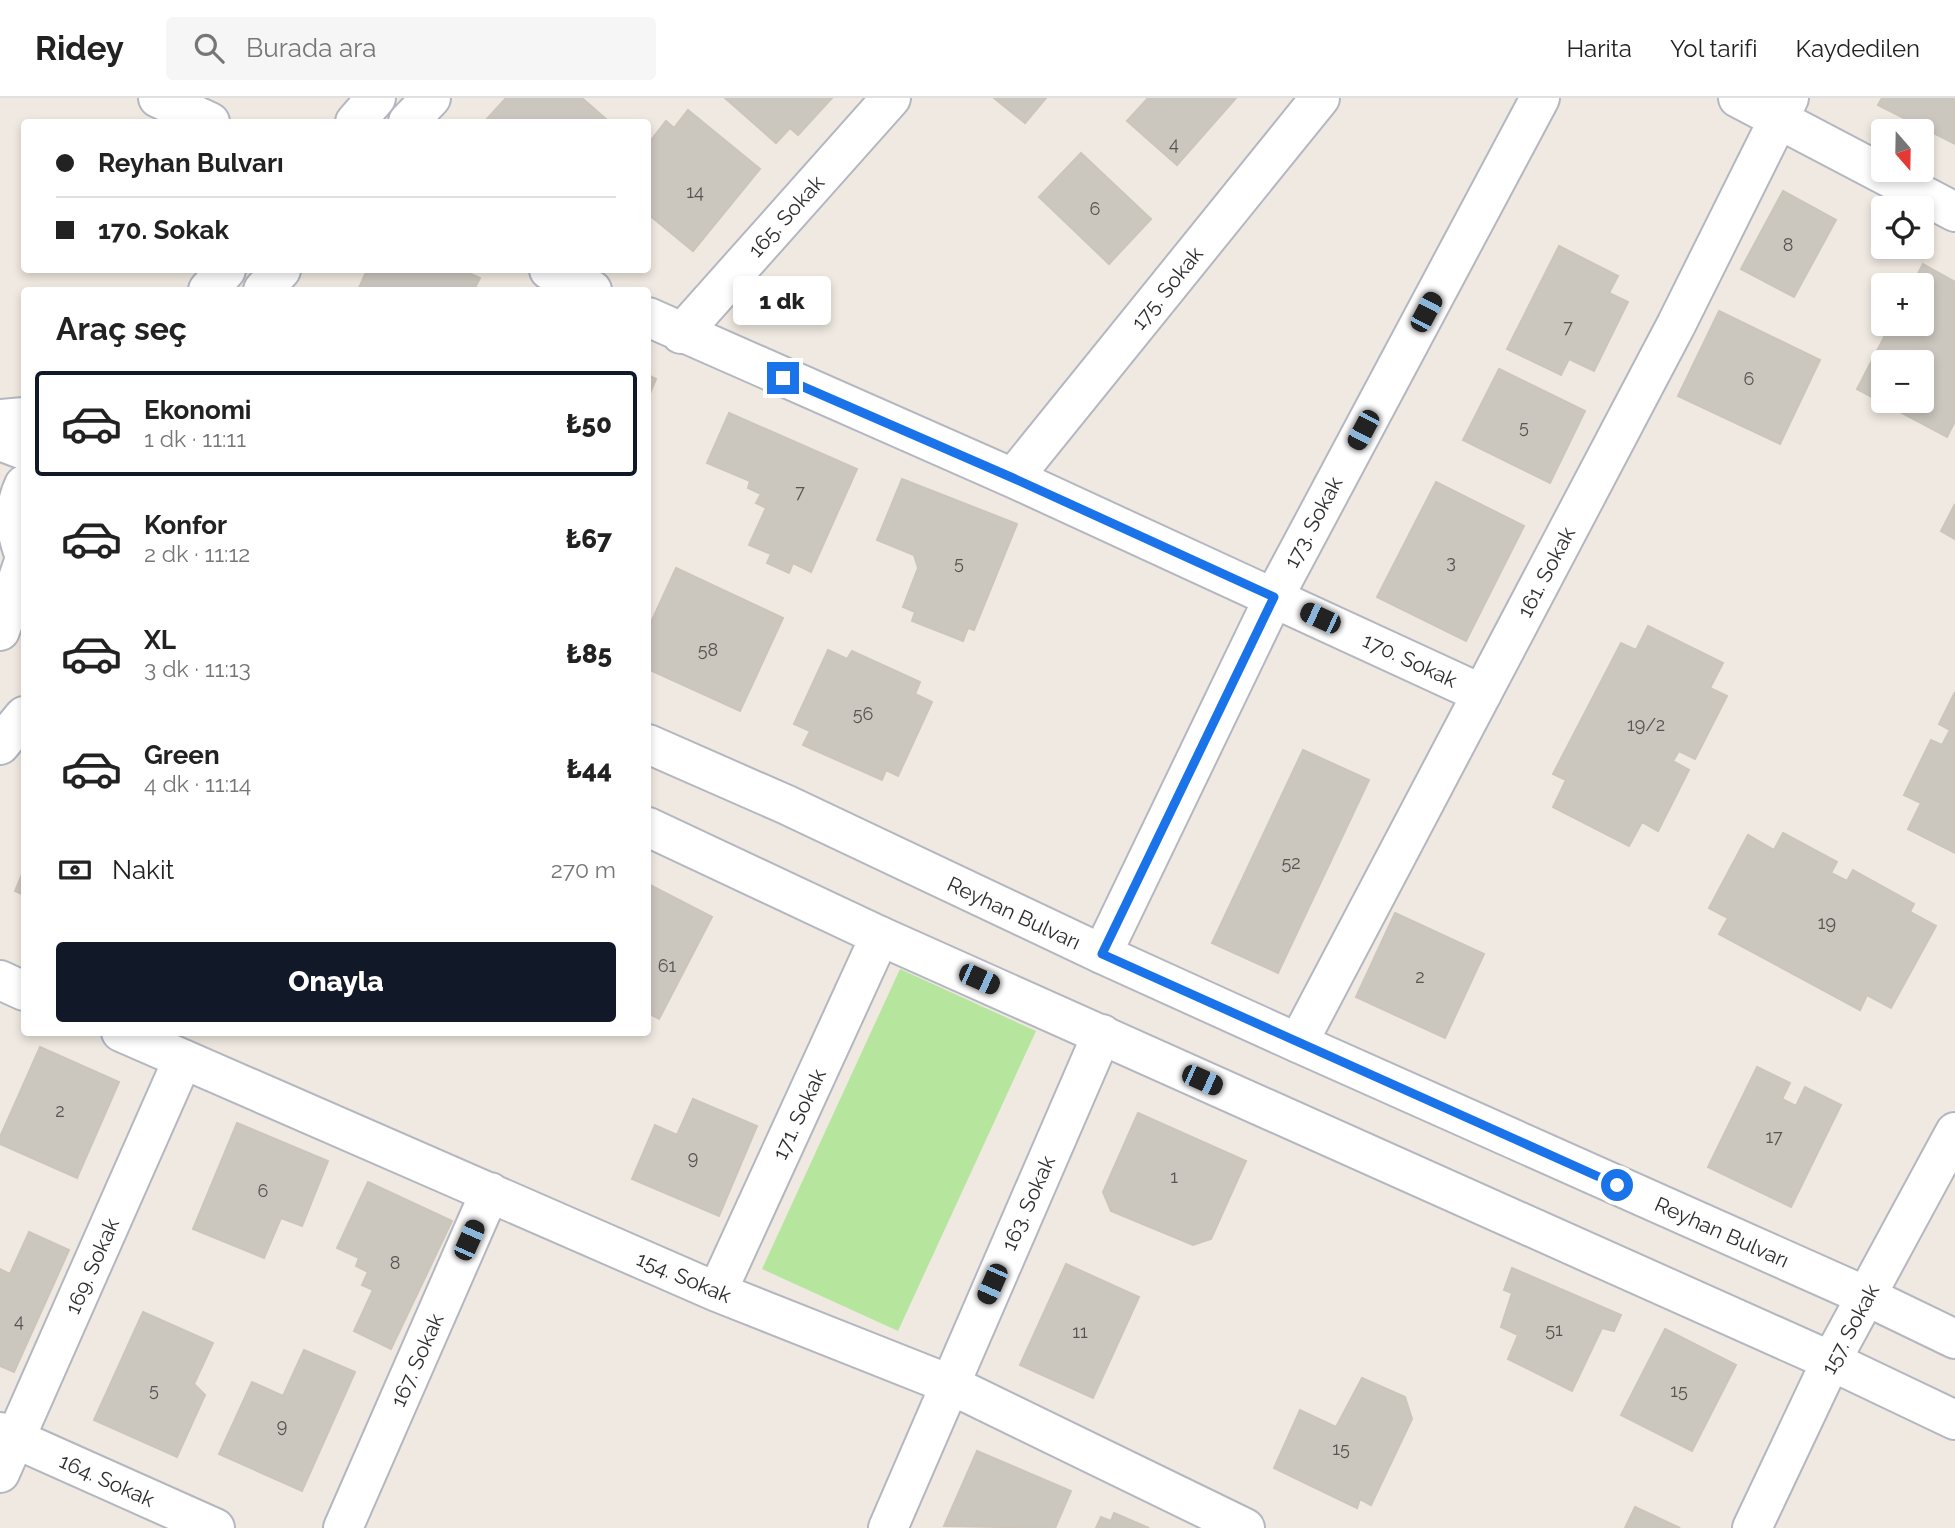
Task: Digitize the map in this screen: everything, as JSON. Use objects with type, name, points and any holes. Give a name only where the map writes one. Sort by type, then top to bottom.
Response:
[{"type":"street","points":[[158,98],[204,119]]},
{"type":"street","points":[[358,119],[376,98]]},
{"type":"street","points":[[411,119],[431,98]]},
{"type":"street","name":"165. Sokak","points":[[681,334],[891,98]]},
{"type":"street","name":"175. Sokak","points":[[1013,478],[1320,98]]},
{"type":"street","name":"173. Sokak","points":[[1102,954],[1274,597],[1540,98]]},
{"type":"street","points":[[1738,98],[1783,109],[1955,212]]},
{"type":"street","name":"161. Sokak","points":[[1298,1044],[1676,325],[1783,109]]},
{"type":"street","points":[[211,287],[223,273]]},
{"type":"street","points":[[266,287],[278,273]]},
{"type":"street","points":[[555,273],[586,287]]},
{"type":"street","name":"170. Sokak","points":[[651,319],[1013,478],[1482,694]]},
{"type":"street","points":[[0,419],[21,418]]},
{"type":"street","points":[[0,440],[21,449]]},
{"type":"street","points":[[0,631],[17,545],[16,515],[21,492]]},
{"type":"street","points":[[0,745],[21,720]]},
{"type":"street","name":"Reyhan Bulvarı","points":[[651,745],[787,805],[1298,1044],[1868,1297],[1955,1339]]},
{"type":"street","points":[[651,828],[880,936],[1832,1361],[1955,1420]]},
{"type":"street","name":"171. Sokak","points":[[718,1292],[880,936]]},
{"type":"street","points":[[0,981],[21,990]]},
{"type":"street","name":"163. Sokak","points":[[888,1528],[1102,1034]]},
{"type":"street","name":"154. Sokak","points":[[130,1036],[718,1292],[949,1384],[1245,1528]]},
{"type":"street","name":"169. Sokak","points":[[5,1448],[183,1059]]},
{"type":"street","name":"157. Sokak","points":[[1752,1528],[1832,1361],[1955,1132]]},
{"type":"street","name":"167. Sokak","points":[[343,1528],[490,1192]]},
{"type":"street","name":"164. Sokak","points":[[5,1448],[215,1528]]},
{"type":"green space","points":[[900,969],[1036,1031],[898,1331],[762,1269]]},
{"type":"building","points":[[506,98],[582,98],[606,119],[487,119]]},
{"type":"building","points":[[725,98],[832,98],[798,135],[790,128],[776,143]]},
{"type":"building","points":[[994,98],[1046,98],[1025,123]]},
{"type":"building","points":[[1148,98],[1236,98],[1177,165],[1127,121]]},
{"type":"building","points":[[1882,98],[1955,98],[1955,144],[1934,133],[1934,119],[1906,119],[1878,105]]},
{"type":"building","points":[[688,110],[760,169],[693,251],[651,216],[651,140],[666,121],[674,128]]},
{"type":"building","points":[[1081,153],[1151,219],[1109,264],[1039,197]]},
{"type":"building","points":[[1783,191],[1836,220],[1794,297],[1741,269]]},
{"type":"building","points":[[1559,246],[1618,276],[1609,293],[1628,302],[1594,371],[1569,359],[1561,375],[1507,349]]},
{"type":"building","points":[[1923,264],[1955,282],[1955,421],[1947,437],[1902,413],[1934,413],[1934,350],[1877,350],[1885,336],[1934,336],[1934,273],[1918,273]]},
{"type":"building","points":[[366,273],[469,273],[480,278],[476,287],[359,287]]},
{"type":"building","points":[[1719,311],[1820,360],[1780,444],[1678,396]]},
{"type":"building","points":[[1871,362],[1871,396],[1857,389]]},
{"type":"building","points":[[1499,369],[1585,411],[1550,483],[1463,440]]},
{"type":"building","points":[[651,376],[656,379],[651,391]]},
{"type":"building","points":[[729,413],[857,469],[811,572],[793,563],[789,573],[767,563],[771,554],[749,545],[766,508],[756,503],[761,494],[748,488],[750,481],[707,463]]},
{"type":"building","points":[[902,479],[1017,524],[974,630],[968,628],[963,641],[912,621],[915,612],[903,607],[918,568],[914,555],[877,540]]},
{"type":"building","points":[[1436,482],[1524,526],[1466,641],[1377,597]]},
{"type":"building","points":[[1955,504],[1955,539],[1941,531]]},
{"type":"building","points":[[676,568],[783,618],[740,711],[651,670],[651,622]]},
{"type":"building","points":[[1648,626],[1723,663],[1710,688],[1727,696],[1695,759],[1679,751],[1673,761],[1689,770],[1658,831],[1642,822],[1629,846],[1553,807],[1566,780],[1553,774],[1621,643],[1636,650]]},
{"type":"building","points":[[828,650],[847,659],[852,651],[920,682],[915,694],[932,702],[898,776],[886,770],[882,780],[803,745],[810,731],[794,724]]},
{"type":"building","points":[[1955,692],[1955,853],[1908,829],[1921,803],[1904,795],[1931,740],[1942,745],[1950,730],[1939,724]]},
{"type":"building","points":[[1303,750],[1369,780],[1278,973],[1212,943]]},
{"type":"building","points":[[1783,833],[1837,862],[1831,873],[1847,881],[1853,870],[1914,904],[1910,912],[1936,926],[1891,1008],[1867,995],[1860,1010],[1719,934],[1728,918],[1709,908],[1748,835],[1774,850]]},
{"type":"building","points":[[21,877],[21,894],[15,891]]},
{"type":"building","points":[[651,886],[712,917],[659,1019],[651,1015]]},
{"type":"building","points":[[1395,913],[1484,954],[1445,1038],[1356,997]]},
{"type":"building","points":[[40,1047],[119,1082],[77,1178],[0,1144],[0,1137]]},
{"type":"building","points":[[1757,1067],[1790,1083],[1782,1099],[1796,1106],[1805,1087],[1841,1105],[1791,1207],[1708,1167]]},
{"type":"building","points":[[693,1099],[757,1126],[719,1216],[632,1179],[655,1125],[677,1135]]},
{"type":"building","points":[[1138,1113],[1246,1161],[1211,1239],[1193,1245],[1111,1211],[1103,1192]]},
{"type":"building","points":[[237,1123],[328,1161],[302,1226],[281,1218],[264,1258],[193,1229]]},
{"type":"building","points":[[368,1182],[452,1221],[391,1349],[354,1331],[373,1290],[362,1285],[368,1272],[356,1266],[359,1258],[337,1248]]},
{"type":"building","points":[[29,1232],[69,1250],[14,1372],[0,1366],[0,1269],[10,1274]]},
{"type":"building","points":[[1066,1264],[1139,1297],[1093,1398],[1020,1365]]},
{"type":"building","points":[[1512,1268],[1621,1315],[1614,1331],[1602,1328],[1572,1391],[1508,1359],[1518,1335],[1501,1327],[1512,1293],[1504,1290]]},
{"type":"building","points":[[143,1312],[213,1343],[194,1384],[205,1395],[177,1457],[94,1420]]},
{"type":"building","points":[[1665,1329],[1736,1365],[1692,1451],[1621,1415]]},
{"type":"building","points":[[304,1350],[355,1372],[302,1491],[219,1454],[252,1382],[283,1396]]},
{"type":"building","points":[[1362,1378],[1405,1397],[1412,1419],[1371,1505],[1360,1499],[1357,1508],[1274,1468],[1300,1410],[1336,1427]]},
{"type":"building","points":[[977,1451],[1071,1491],[1055,1528],[944,1526]]},
{"type":"building","points":[[1635,1507],[1680,1528],[1625,1528]]},
{"type":"building","points":[[1114,1513],[1149,1528],[1096,1528],[1101,1517],[1111,1521]]},
{"type":"route","points":[[783,378],[1013,478],[1274,597],[1102,954],[1617,1185]]}]
